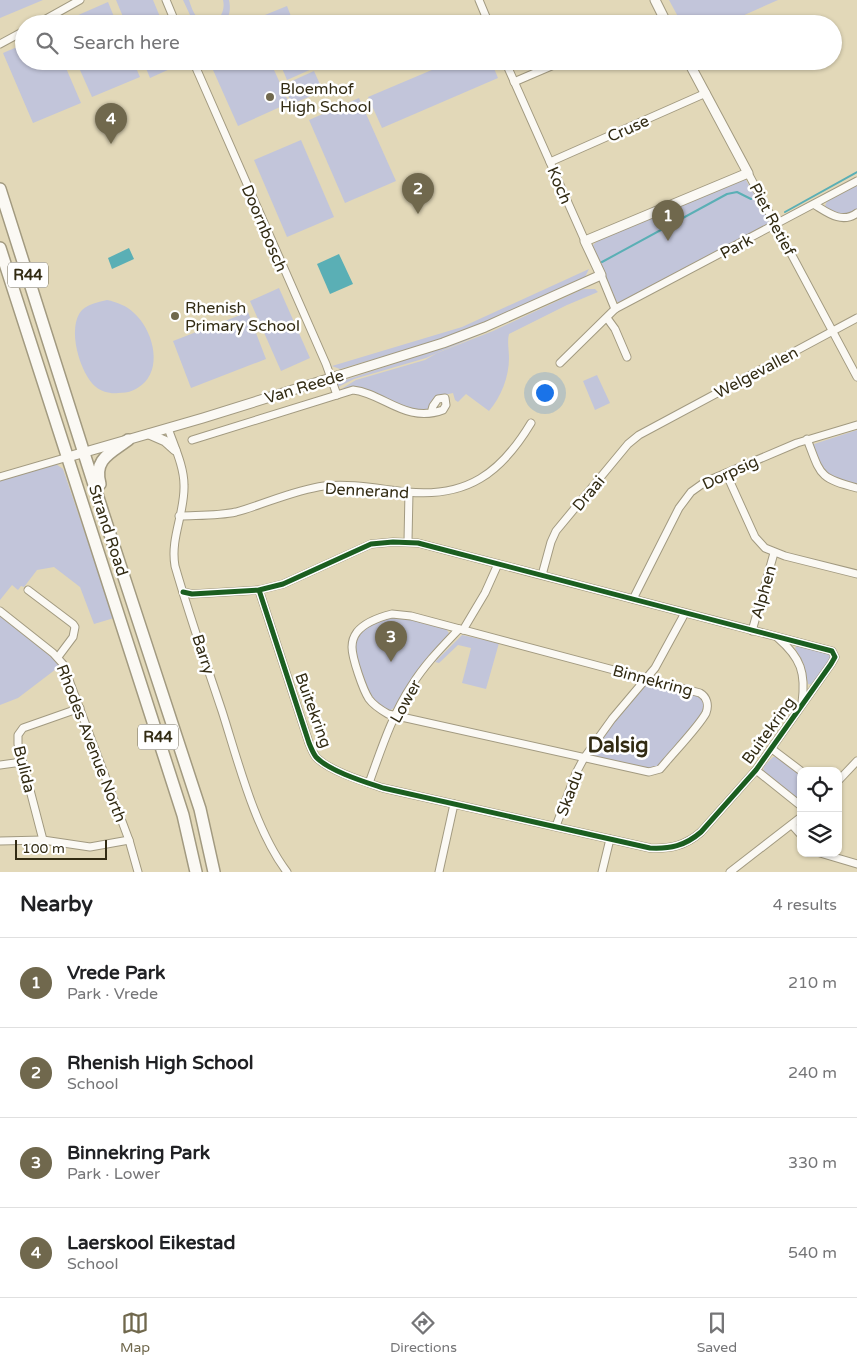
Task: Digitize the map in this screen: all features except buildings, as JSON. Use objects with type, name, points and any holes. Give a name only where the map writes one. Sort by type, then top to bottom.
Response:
[{"type":"main road","name":"Strand Road","points":[[0,189],[200,809],[214,872]]},
{"type":"main road","name":"Strand Road","points":[[0,248],[182,815],[196,872]]},
{"type":"main road","points":[[103,513],[104,499],[99,480],[99,465],[128,440]]},
{"type":"street","points":[[53,15],[80,0]]},
{"type":"street","points":[[166,0],[172,15]]},
{"type":"street","points":[[480,0],[486,15]]},
{"type":"street","points":[[655,0],[663,15]]},
{"type":"street","points":[[0,44],[15,36]]},
{"type":"street","name":"Doornbosch","points":[[196,70],[337,395]]},
{"type":"street","name":"Koch","points":[[509,70],[615,309]]},
{"type":"street","points":[[514,82],[542,70]]},
{"type":"street","name":"Piet Retief","points":[[693,70],[857,377]]},
{"type":"street","name":"Cruse","points":[[550,162],[706,93]]},
{"type":"street","points":[[585,242],[748,173]]},
{"type":"street","name":"Park","points":[[560,363],[615,309],[857,181]]},
{"type":"street","points":[[815,204],[838,218],[850,217],[857,213]]},
{"type":"street","name":"Van Reede","points":[[0,478],[450,341],[600,275]]},
{"type":"street","points":[[606,318],[614,329],[627,358]]},
{"type":"street","name":"Welgevallen","points":[[655,425],[857,318]]},
{"type":"street","points":[[192,440],[348,391],[358,391],[403,410],[431,413],[446,408],[446,400],[441,398],[436,402],[431,413]]},
{"type":"street","name":"Dennerand","points":[[179,516],[229,513],[311,488],[329,486],[355,486],[410,492],[460,488],[481,480],[500,464],[524,436],[531,423]]},
{"type":"street","name":"Dorpsig","points":[[633,599],[684,500],[698,487],[726,473],[807,439],[857,424]]},
{"type":"street","name":"Draai","points":[[542,575],[551,542],[560,525],[628,444],[655,425]]},
{"type":"street","name":"Barry","points":[[168,428],[184,483],[173,556],[183,592],[260,824],[276,857],[287,872]]},
{"type":"street","points":[[148,434],[165,440],[175,450]]},
{"type":"street","points":[[807,439],[818,466],[826,478],[857,488]]},
{"type":"street","points":[[726,473],[755,537],[765,548],[774,553],[857,574]]},
{"type":"street","points":[[408,541],[410,492]]},
{"type":"street","name":"Buitekring","points":[[183,592],[204,593],[259,590],[283,584],[371,544],[408,541],[828,650],[835,655],[831,664],[772,749],[701,832],[693,839],[681,845],[670,848],[650,848],[368,783],[322,761],[312,751],[259,590]]},
{"type":"street","name":"Alphen","points":[[752,631],[774,553]]},
{"type":"street","name":"Lower","points":[[368,783],[395,716],[410,686],[461,630],[485,593],[498,564]]},
{"type":"street","points":[[28,590],[73,624],[75,628],[73,637],[58,657]]},
{"type":"street","name":"Rhodes Avenue North","points":[[0,611],[58,657],[68,674],[129,840],[138,872]]},
{"type":"street","name":"Skadu","points":[[556,826],[584,758],[612,719],[647,678],[662,657],[685,613]]},
{"type":"street","name":"Binnekring","points":[[392,614],[411,616],[647,678],[700,693],[705,696],[707,701],[706,712],[666,762],[655,771],[642,772],[395,716],[379,709],[369,699],[352,651],[353,642],[358,632],[372,622],[392,614]]},
{"type":"street","name":"Buitekring","points":[[775,636],[794,654],[799,663],[803,676],[802,704]]},
{"type":"street","name":"Bulida","points":[[43,840],[17,739],[20,731],[24,728],[80,708]]},
{"type":"street","points":[[772,749],[797,768]]},
{"type":"street","points":[[842,777],[857,761]]},
{"type":"street","points":[[0,765],[22,762]]},
{"type":"street","points":[[756,770],[797,803]]},
{"type":"street","points":[[439,872],[454,804]]},
{"type":"street","points":[[730,872],[797,821]]},
{"type":"street","points":[[792,825],[797,831]]},
{"type":"street","points":[[602,872],[610,839]]},
{"type":"street","points":[[0,841],[43,840],[90,847],[129,840]]},
{"type":"street","points":[[833,857],[857,864]]},
{"type":"shaded area","points":[[0,0],[43,0],[0,18]]},
{"type":"shaded area","points":[[116,0],[153,0],[159,15],[122,15]]},
{"type":"shaded area","points":[[183,0],[189,0],[195,15],[190,15]]},
{"type":"shaded area","points":[[223,0],[229,0],[228,15],[221,15],[224,6]]},
{"type":"shaded area","points":[[669,0],[778,0],[744,15],[677,15]]},
{"type":"shaded area","points":[[108,2],[113,15],[78,15]]},
{"type":"shaded area","points":[[287,6],[290,15],[265,15]]},
{"type":"shaded area","points":[[15,48],[15,70],[67,70],[81,103],[33,123],[3,53]]},
{"type":"shaded area","points":[[80,70],[137,70],[140,77],[92,97]]},
{"type":"shaded area","points":[[147,70],[168,70],[150,78]]},
{"type":"shaded area","points":[[213,70],[274,70],[289,103],[238,126]]},
{"type":"shaded area","points":[[283,70],[310,70],[287,80]]},
{"type":"shaded area","points":[[432,70],[495,70],[498,78],[382,128],[368,97]]},
{"type":"shaded area","points":[[314,71],[323,91],[292,104],[283,85]]},
{"type":"shaded area","points":[[359,98],[396,181],[345,203],[309,120]]},
{"type":"shaded area","points":[[301,140],[334,217],[287,237],[254,160]]},
{"type":"shaded area","points":[[746,180],[769,221],[765,227],[621,304],[615,300],[592,246],[599,239]]},
{"type":"shaded area","points":[[857,186],[857,209],[854,212],[840,214],[828,211],[825,206],[827,201]]},
{"type":"shaded area","points":[[589,269],[585,277],[457,335],[340,369],[332,366],[462,327]]},
{"type":"shaded area","points":[[279,288],[310,358],[281,371],[250,301]]},
{"type":"shaded area","points":[[583,289],[595,289],[598,292],[509,334],[509,365],[506,379],[501,393],[489,411],[466,394],[458,402],[455,400],[453,393],[440,396],[429,408],[423,410],[405,407],[360,388],[341,389],[356,380],[425,360]]},
{"type":"shaded area","points":[[107,300],[122,305],[134,313],[146,328],[153,347],[153,366],[150,375],[142,385],[129,392],[110,393],[96,387],[85,372],[77,350],[75,327],[77,318],[87,306]]},
{"type":"shaded area","points":[[248,312],[266,359],[191,388],[173,341]]},
{"type":"shaded area","points":[[502,324],[426,358],[354,379],[338,387],[337,383],[339,382],[442,348]]},
{"type":"shaded area","points":[[597,375],[610,403],[595,410],[583,381]]},
{"type":"shaded area","points":[[857,430],[857,485],[823,476],[811,445]]},
{"type":"shaded area","points":[[56,464],[63,469],[114,618],[94,624],[80,587],[54,567],[37,570],[24,587],[21,586],[18,590],[12,585],[0,600],[0,481]]},
{"type":"shaded area","points":[[0,616],[53,658],[60,666],[18,698],[0,705]]},
{"type":"shaded area","points":[[396,617],[446,629],[449,633],[444,641],[427,658],[394,708],[389,711],[370,694],[356,657],[355,648],[359,636],[370,626]]},
{"type":"shaded area","points":[[462,635],[499,643],[486,689],[462,683],[471,648],[458,645],[439,663],[435,662]]},
{"type":"shaded area","points":[[797,645],[829,652],[833,656],[813,685],[808,684],[803,662],[795,648]]},
{"type":"shaded area","points":[[651,683],[698,695],[705,701],[703,713],[684,738],[656,768],[650,770],[595,757],[592,754],[593,749],[612,723],[636,694]]},
{"type":"shaded area","points":[[773,757],[777,757],[797,772],[797,798],[763,771],[764,766]]},
{"type":"water","points":[[129,248],[134,259],[112,269],[108,258]]},
{"type":"water","points":[[339,254],[353,284],[330,294],[317,264]]},
{"type":"waterway","points":[[785,212],[857,172]]},
{"type":"waterway","points":[[602,262],[727,194],[737,192],[751,199]]},
{"type":"cycle path","points":[[183,592],[192,594],[259,590],[283,584],[371,544],[393,542],[418,543],[832,651],[835,657],[756,770],[701,832],[689,841],[677,846],[650,848],[383,788],[348,776],[329,767],[315,755],[309,743],[259,590]]},
{"type":"place","name":"Bloemhof High School","points":[[270,97]]},
{"type":"place","name":"Laerskool Eikestad","points":[[111,144]]},
{"type":"place","name":"Rhenish High School","points":[[418,214]]},
{"type":"place","name":"Vrede Park","points":[[668,241]]},
{"type":"place","name":"Rhenish Primary School","points":[[175,316]]},
{"type":"place","name":"Binnekring Park","points":[[391,662]]},
{"type":"district","name":"Dalsig","points":[[618,745]]}]
